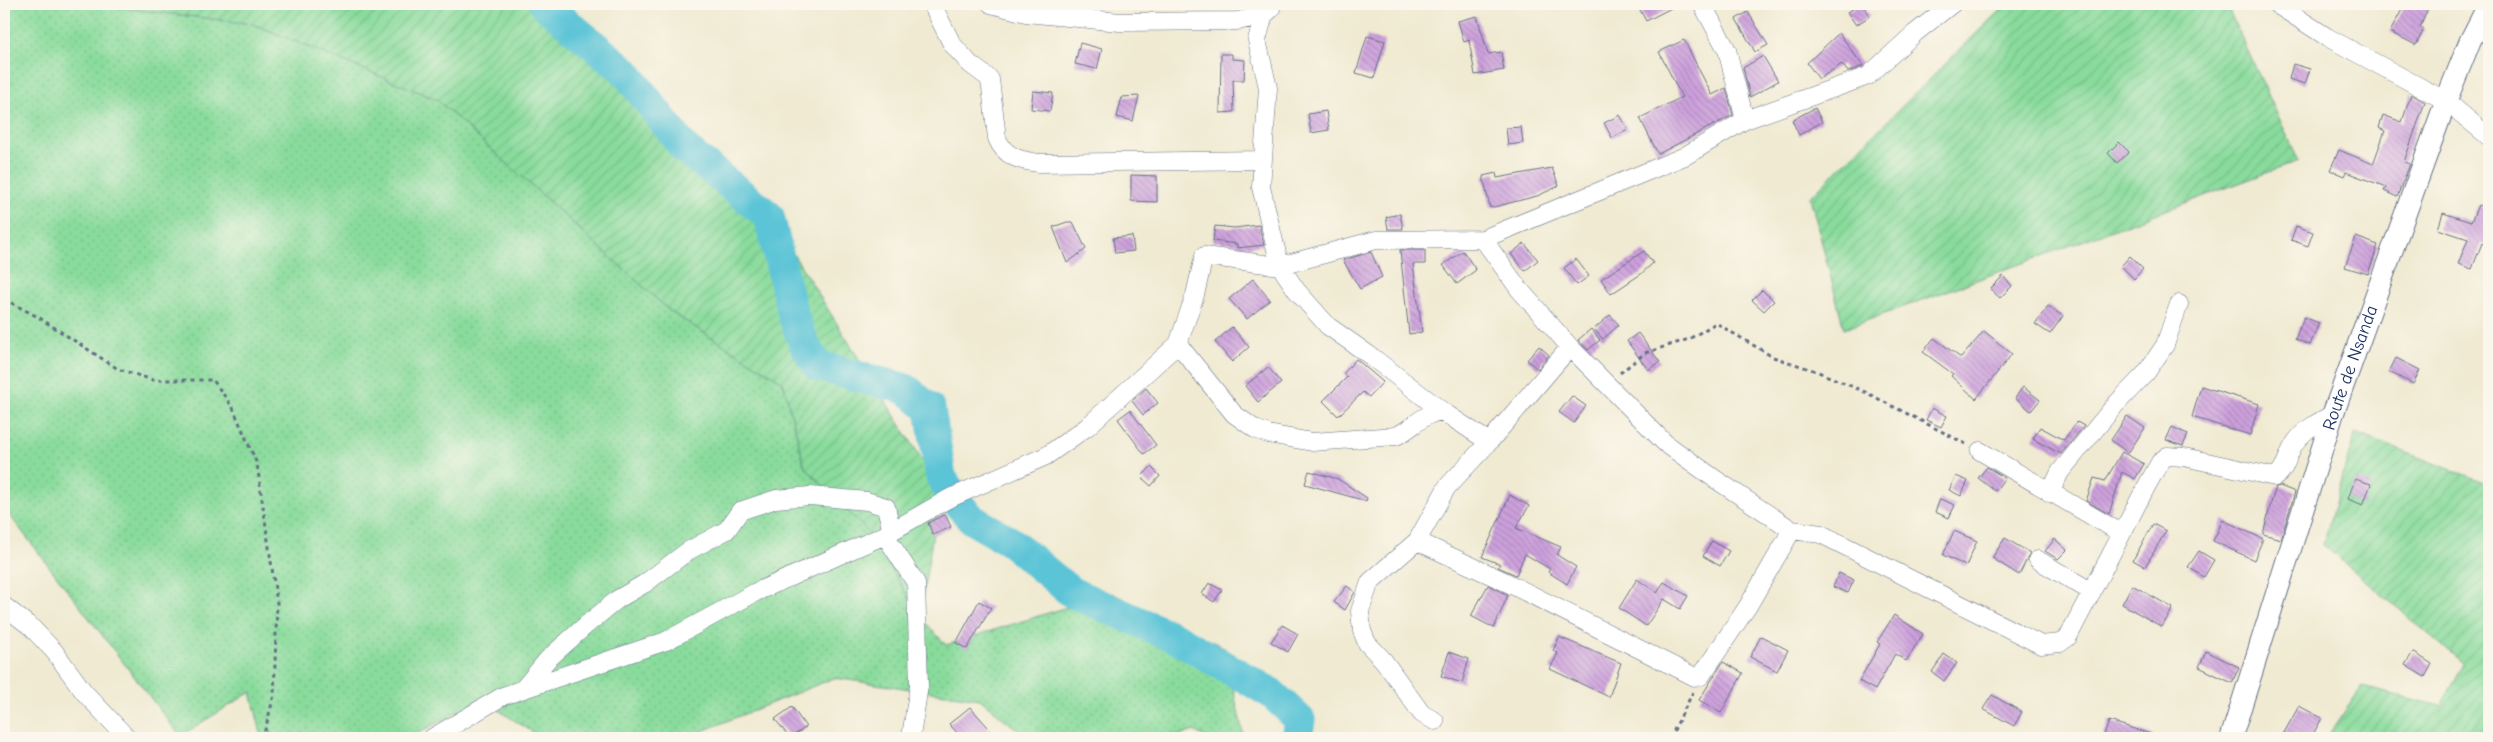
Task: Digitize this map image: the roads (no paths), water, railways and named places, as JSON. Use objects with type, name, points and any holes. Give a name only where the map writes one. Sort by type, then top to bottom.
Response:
[{"type":"street","points":[[932,4],[952,44],[970,64],[990,79],[997,138],[1000,148],[1008,155],[1024,161],[1039,163],[1263,160]]},
{"type":"street","points":[[991,4],[1026,13],[1120,22],[1236,21],[1276,4]]},
{"type":"street","points":[[1702,4],[1727,50],[1745,120]]},
{"type":"street","points":[[432,738],[503,696],[666,641],[756,592],[889,534],[955,496],[1046,456],[1078,433],[1178,344],[1195,295],[1204,256],[1280,266],[1376,240],[1483,239],[1685,156],[1745,120],[1868,76],[1915,33],[1952,4]]},
{"type":"street","points":[[2276,4],[2327,37],[2446,101],[2489,137]]},
{"type":"street","name":"Route de Nsanda","points":[[2231,738],[2333,414],[2446,101],[2470,41],[2489,4]]},
{"type":"street","points":[[1265,10],[1257,40],[1268,88],[1261,187],[1280,266],[1297,290],[1328,326],[1442,411],[1489,442]]},
{"type":"street","points":[[1483,239],[1519,290],[1606,385],[1665,443],[1792,530],[1821,534],[2042,645],[2060,643],[2068,637],[2121,533],[2160,462],[2167,456],[2184,457],[2275,477],[2282,473],[2295,442],[2313,426],[2333,414]]},
{"type":"street","points":[[2050,493],[2060,472],[2116,404],[2124,398],[2165,345],[2179,304]]},
{"type":"street","points":[[1178,344],[1234,414],[1255,429],[1268,434],[1312,442],[1396,436],[1405,432],[1429,413],[1442,411]]},
{"type":"street","points":[[1434,721],[1418,710],[1384,661],[1367,643],[1362,631],[1360,611],[1370,582],[1416,541],[1447,487],[1489,442],[1570,347]]},
{"type":"street","points":[[1980,451],[2121,533]]},
{"type":"street","points":[[523,690],[548,659],[598,615],[688,551],[727,530],[740,511],[776,499],[810,496],[866,501],[886,506],[889,534],[916,583],[919,686],[912,738]]},
{"type":"street","points":[[1416,541],[1508,583],[1695,677],[1701,676],[1748,606],[1792,530]]},
{"type":"street","points":[[2038,560],[2092,592]]},
{"type":"street","points":[[4,606],[31,627],[54,651],[84,692],[127,738]]},
{"type":"waterway","points":[[544,4],[625,71],[685,149],[769,216],[793,315],[804,344],[818,366],[906,389],[930,409],[941,477],[960,506],[973,520],[1011,542],[1071,592],[1178,639],[1271,693],[1300,720],[1297,738]]}]
